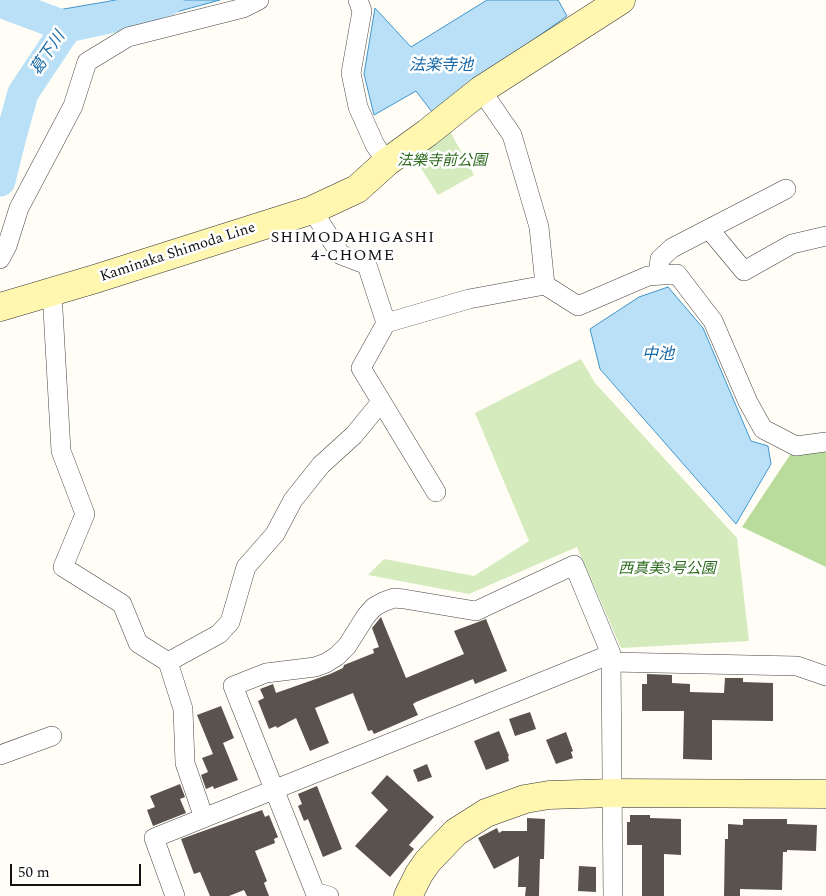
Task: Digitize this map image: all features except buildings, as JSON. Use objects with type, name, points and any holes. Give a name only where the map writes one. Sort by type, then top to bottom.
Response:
[{"type":"main road","name":"Kaminaka Shimoda Line","points":[[0,307],[312,210],[357,189],[387,162],[481,90],[622,0]]},
{"type":"main road","points":[[408,896],[419,874],[441,846],[456,832],[486,813],[525,798],[548,795],[613,793],[826,794]]},
{"type":"street","points":[[0,259],[7,246],[19,208],[73,106],[87,62],[128,37],[243,8],[259,0]]},
{"type":"street","points":[[358,0],[362,11],[351,72],[358,107],[375,145],[387,162]]},
{"type":"street","points":[[481,90],[512,135],[538,228],[545,285]]},
{"type":"street","points":[[658,275],[660,259],[672,248],[786,189]]},
{"type":"street","points":[[312,210],[341,255],[367,265],[386,323]]},
{"type":"street","points":[[709,229],[744,271],[792,244],[826,236]]},
{"type":"street","points":[[436,492],[361,368],[386,323],[469,299],[545,285],[578,306],[648,276],[677,274],[713,320],[748,402],[763,429],[796,446],[826,442]]},
{"type":"street","points":[[52,292],[61,450],[85,514],[63,567],[122,604],[138,642],[168,662],[183,708],[185,763],[204,818]]},
{"type":"street","points":[[168,662],[219,634],[230,622],[246,567],[275,534],[293,500],[321,465],[354,435],[381,402]]},
{"type":"street","points":[[317,895],[233,686],[266,673],[315,667],[326,663],[347,646],[374,607],[394,598],[476,611],[574,565],[611,658],[613,896]]},
{"type":"street","points":[[175,896],[154,838],[611,658],[797,666],[826,676]]},
{"type":"street","points":[[0,755],[52,736]]},
{"type":"green space","name":"法樂寺前公園","points":[[447,126],[474,175],[438,195],[412,154]]},
{"type":"green space","name":"西真美3号公園","points":[[581,359],[595,383],[737,538],[749,641],[621,648],[577,547],[469,594],[368,575],[384,559],[474,576],[529,541],[475,413]]},
{"type":"green space","points":[[826,445],[826,567],[742,527],[796,446]]},
{"type":"water","points":[[116,0],[220,0],[143,21],[82,33],[65,45],[46,29],[58,10]]},
{"type":"water","name":"法楽寺池","points":[[487,0],[558,0],[567,16],[432,112],[416,91],[374,115],[364,74],[375,8],[411,47]]},
{"type":"water","name":"中池","points":[[668,287],[703,328],[751,441],[768,446],[771,464],[736,524],[600,369],[590,329],[639,297]]},
{"type":"waterway","name":"葛下川","points":[[0,181],[23,93],[67,27],[127,14],[168,0]]},
{"type":"waterway","points":[[0,2],[67,27]]},
{"type":"district","name":"SHIMODAHIGASHI 4-CHOME","points":[[353,248]]}]
